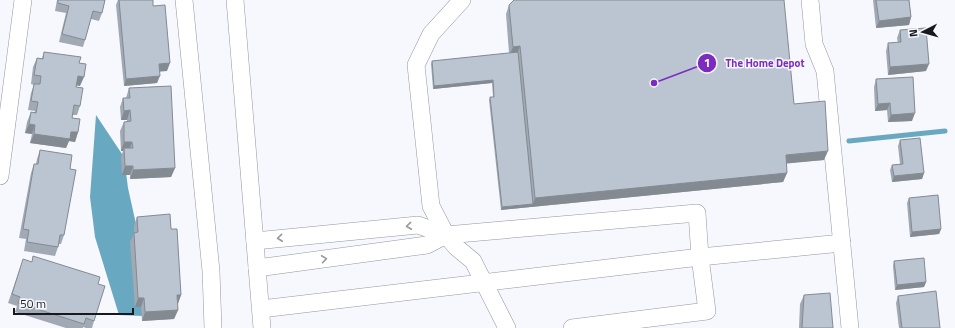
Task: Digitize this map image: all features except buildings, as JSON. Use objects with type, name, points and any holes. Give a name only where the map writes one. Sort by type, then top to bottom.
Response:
[{"type":"street","points":[[0,176],[22,0]]},
{"type":"street","points":[[184,0],[211,271],[213,328]]},
{"type":"street","points":[[235,0],[262,328]]},
{"type":"street","points":[[462,0],[431,34],[416,65],[431,206],[446,235],[456,247],[474,260],[507,328]]},
{"type":"street","points":[[810,0],[814,44],[825,71],[850,328]]},
{"type":"street","points":[[257,268],[427,245],[446,235],[697,213],[706,311],[572,328]]},
{"type":"street","points":[[255,241],[418,225],[446,235]]},
{"type":"street","points":[[261,310],[700,257],[842,243]]},
{"type":"water","points":[[96,115],[124,157],[128,188],[136,224],[143,316],[119,315],[95,237],[90,197]]},
{"type":"waterway","points":[[849,141],[945,131]]},
{"type":"place","name":"The Home Depot","points":[[654,83]]}]
